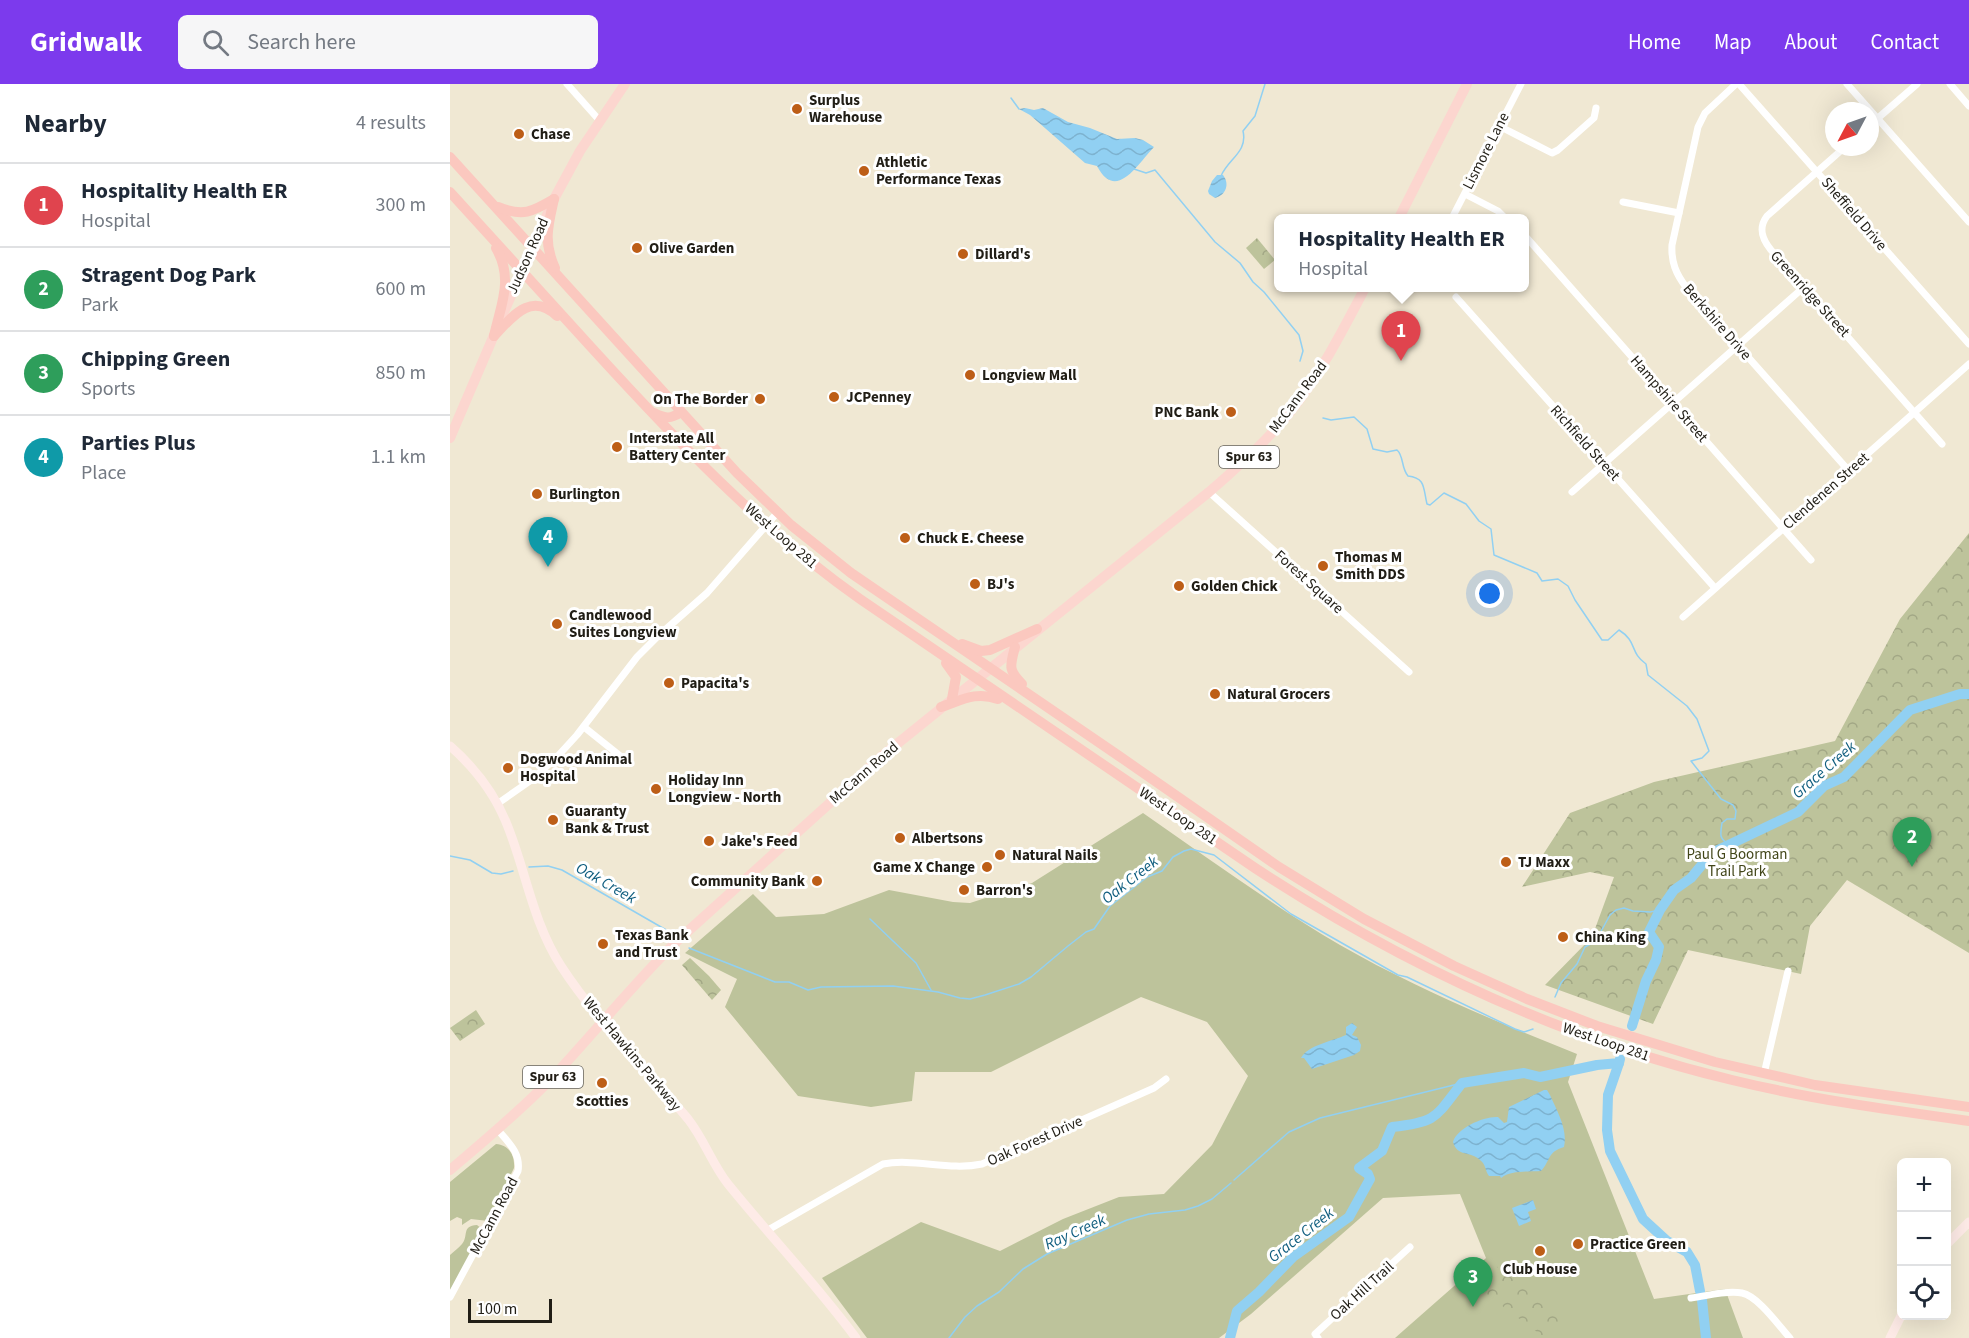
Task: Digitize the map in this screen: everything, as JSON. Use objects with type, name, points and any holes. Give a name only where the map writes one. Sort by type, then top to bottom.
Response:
[{"type":"highway","name":"West Loop 281","points":[[450,156],[681,412],[777,513],[851,573],[1305,884],[1364,919],[1454,966],[1527,999],[1616,1032],[1764,1074],[1863,1093],[1969,1107]]},
{"type":"highway","points":[[450,192],[485,230],[506,272],[505,288],[494,336]]},
{"type":"highway","points":[[495,206],[524,213],[554,199]]},
{"type":"highway","points":[[554,199],[547,243],[561,279]]},
{"type":"highway","name":"West Loop 281","points":[[485,230],[648,410],[766,525],[805,559],[931,648],[1300,897],[1371,939],[1447,978],[1517,1010],[1592,1038],[1684,1067],[1781,1092],[1865,1107],[1969,1121]]},
{"type":"highway","points":[[494,336],[519,311],[532,306],[550,310],[564,324],[582,336]]},
{"type":"highway","points":[[648,410],[668,418],[681,412]]},
{"type":"highway","points":[[941,635],[978,650],[988,651],[1037,629]]},
{"type":"highway","points":[[1015,647],[1010,665],[1011,672],[1042,703]]},
{"type":"highway","points":[[931,648],[955,675],[952,699]]},
{"type":"highway","points":[[941,707],[981,694],[1017,706]]},
{"type":"highway","points":[[1120,777],[1130,775],[1155,792],[1159,793],[1167,789]]},
{"type":"highway","points":[[1199,830],[1206,824],[1237,846],[1250,848]]},
{"type":"highway","points":[[1371,939],[1393,944],[1444,970],[1454,966]]},
{"type":"highway","points":[[1684,1067],[1703,1066],[1745,1077],[1749,1076],[1751,1071]]},
{"type":"highway","points":[[1781,1092],[1783,1086],[1786,1085],[1842,1096],[1863,1093]]},
{"type":"main road","name":"Judson Road","points":[[450,438],[531,247],[554,199],[600,121],[625,84]]},
{"type":"main road","points":[[1403,214],[1467,84]]},
{"type":"main road","name":"McCann Road","points":[[498,1130],[539,1092],[645,973],[676,942],[882,756],[1209,492],[1249,457],[1291,411],[1330,354],[1363,292]]},
{"type":"main road","name":"West Hawkins Parkway","points":[[450,746],[476,772],[497,804],[510,832],[531,900],[550,946],[572,982],[693,1125],[725,1180],[813,1282],[856,1338]]},
{"type":"main road","name":"Spur 63","points":[[450,1170],[498,1130]]},
{"type":"main road","points":[[1951,1241],[1969,1222]]},
{"type":"main road","points":[[1890,1338],[1899,1320]]},
{"type":"street","points":[[567,84],[600,121]]},
{"type":"street","name":"Lismore Lane","points":[[1455,214],[1521,84]]},
{"type":"street","name":"Sheffield Drive","points":[[1738,84],[1969,344]]},
{"type":"street","name":"Berkshire Drive","points":[[1738,84],[1706,113],[1699,123],[1672,245],[1673,265],[1686,287],[1849,471]]},
{"type":"street","points":[[1847,84],[1863,102]]},
{"type":"street","points":[[1879,116],[1917,84]]},
{"type":"street","points":[[1950,84],[1969,106]]},
{"type":"street","points":[[1499,126],[1552,153],[1594,118],[1596,108]]},
{"type":"street","points":[[1879,120],[1969,222]]},
{"type":"street","name":"Greenridge Street","points":[[1834,156],[1767,216],[1761,228],[1763,238],[1767,246],[1942,444]]},
{"type":"street","points":[[1465,194],[1501,214]]},
{"type":"street","points":[[1623,202],[1679,213]]},
{"type":"street","name":"Hampshire Street","points":[[1529,240],[1811,560]]},
{"type":"street","points":[[1572,492],[1804,287]]},
{"type":"street","name":"Richfield Street","points":[[1456,297],[1715,588]]},
{"type":"street","name":"Clendenen Street","points":[[1683,617],[1969,364]]},
{"type":"street","name":"Forest Square","points":[[1209,492],[1409,672]]},
{"type":"street","points":[[497,804],[548,766],[584,727],[646,648],[702,598],[777,513]]},
{"type":"street","points":[[584,727],[629,764]]},
{"type":"street","points":[[1764,1074],[1788,971]]},
{"type":"street","name":"Oak Forest Drive","points":[[768,1230],[880,1166],[898,1163],[964,1167],[989,1162],[1154,1088],[1166,1079]]},
{"type":"street","name":"McCann Road","points":[[450,1298],[518,1171],[517,1154],[498,1130]]},
{"type":"street","name":"Oak Hill Trail","points":[[1317,1336],[1410,1247]]},
{"type":"street","points":[[1691,1298],[1733,1292],[1748,1295],[1758,1302],[1790,1338]]},
{"type":"green space","points":[[1257,238],[1274,261],[1264,269],[1246,248]]},
{"type":"green space","name":"Paul G Boorman Trail Park","points":[[1969,533],[1969,953],[1847,880],[1810,926],[1801,974],[1688,950],[1653,1024],[1545,985],[1592,937],[1614,877],[1590,872],[1522,887],[1570,813],[1654,782],[1835,741],[1900,619]]},
{"type":"green space","points":[[1143,813],[1265,898],[1368,961],[1487,1017],[1577,1054],[1568,1082],[1654,1299],[1725,1289],[1743,1338],[1395,1338],[1486,1258],[1460,1194],[1383,1198],[1251,1314],[1219,1338],[867,1338],[822,1278],[921,1222],[1000,1251],[1063,1219],[1119,1197],[1164,1194],[1212,1145],[1248,1076],[1207,1022],[1141,997],[991,1072],[915,1072],[912,1101],[871,1107],[798,1096],[725,1007],[737,979],[685,953],[753,894],[776,917],[824,914],[889,890],[970,903],[1032,883]]},
{"type":"green space","points":[[690,958],[721,990],[712,1000],[682,965]]},
{"type":"green space","points":[[476,1010],[485,1024],[460,1041],[450,1028]]},
{"type":"green space","points":[[496,1144],[508,1149],[514,1168],[488,1221],[471,1219],[462,1225],[462,1219],[457,1217],[450,1221],[450,1182]]},
{"type":"green space","points":[[477,1225],[482,1229],[482,1233],[450,1291],[450,1255],[464,1241],[467,1229]]},
{"type":"green space","points":[[1499,1265],[1569,1318],[1554,1338],[1545,1338],[1481,1290]]},
{"type":"water","points":[[1043,108],[1068,122],[1117,139],[1143,140],[1154,147],[1126,177],[1119,181],[1112,181],[1104,176],[1097,166],[1085,163],[1030,115],[1019,109],[1034,110]]},
{"type":"water","points":[[1217,175],[1223,175],[1226,185],[1224,192],[1215,198],[1208,191]]},
{"type":"water","points":[[1352,1023],[1357,1027],[1352,1035],[1357,1037],[1361,1045],[1360,1051],[1312,1069],[1304,1058],[1301,1058],[1309,1050],[1346,1035],[1346,1027]]},
{"type":"water","points":[[1547,1090],[1559,1114],[1565,1140],[1564,1147],[1552,1154],[1541,1171],[1515,1173],[1501,1178],[1500,1176],[1489,1176],[1482,1162],[1455,1147],[1453,1142],[1465,1128],[1492,1117],[1498,1117],[1504,1123],[1507,1122],[1509,1107]]},
{"type":"water","points":[[1533,1200],[1536,1209],[1528,1212],[1531,1221],[1519,1226],[1512,1208]]},
{"type":"waterway","points":[[1221,176],[1243,144],[1243,131],[1255,116],[1265,84]]},
{"type":"waterway","points":[[1011,98],[1019,109]]},
{"type":"waterway","points":[[1134,169],[1146,173],[1155,170],[1215,242],[1240,263],[1253,282],[1299,335],[1303,351],[1300,361]]},
{"type":"waterway","points":[[1323,418],[1331,420],[1354,417],[1367,429],[1373,449],[1387,452],[1397,450],[1408,476],[1418,479],[1423,485],[1427,504],[1430,505],[1444,493],[1466,504],[1479,521],[1491,529],[1494,555],[1537,573],[1542,581],[1558,579],[1568,586],[1602,640],[1608,640],[1619,630],[1625,634],[1637,655],[1646,664],[1648,675],[1687,706],[1697,719],[1709,751],[1702,758],[1691,761],[1721,799],[1733,805],[1736,811],[1735,819],[1727,819],[1722,823],[1721,836],[1730,845]]},
{"type":"waterway","name":"Grace Creek","points":[[1632,1026],[1659,947],[1649,932],[1660,910],[1674,890],[1691,878],[1718,850],[1798,812],[1824,786],[1844,777],[1910,710],[1960,694],[1969,694]]},
{"type":"waterway","name":"Oak Creek","points":[[689,948],[775,982],[789,982],[808,990],[821,987],[893,986],[970,999],[1019,984],[1031,977],[1086,932],[1094,929],[1110,906],[1147,877],[1162,871],[1173,857],[1191,849],[1214,855],[1291,914],[1398,975],[1407,977],[1515,1029],[1524,1032],[1533,1029]]},
{"type":"waterway","name":"Oak Creek","points":[[450,856],[470,860],[492,873],[501,874],[513,871]]},
{"type":"waterway","name":"Oak Creek","points":[[529,867],[548,866],[562,870],[668,931]]},
{"type":"waterway","name":"Oak Creek","points":[[1555,997],[1561,983],[1577,964],[1585,947],[1599,935],[1610,915],[1616,910],[1624,908],[1650,912],[1660,910]]},
{"type":"waterway","points":[[870,919],[916,963],[931,990]]},
{"type":"waterway","name":"Grace Creek","points":[[1230,1338],[1237,1311],[1293,1257],[1349,1217],[1370,1179],[1368,1174],[1359,1168],[1382,1151],[1392,1127],[1418,1123],[1434,1116],[1462,1083],[1524,1073],[1540,1077],[1597,1065],[1619,1063],[1620,1059]]},
{"type":"waterway","points":[[1619,1063],[1608,1095],[1607,1130],[1610,1151],[1643,1219],[1667,1241],[1687,1252],[1695,1265],[1700,1291]]},
{"type":"waterway","name":"Ray Creek","points":[[1234,1180],[1289,1132],[1320,1118],[1462,1083]]},
{"type":"waterway","name":"Ray Creek","points":[[949,1338],[977,1306],[999,1292],[1023,1269],[1047,1254],[1127,1220],[1198,1206],[1212,1199],[1231,1183]]},
{"type":"waterway","points":[[1702,1300],[1706,1338]]},
{"type":"place","name":"Surplus Warehouse","points":[[797,109]]},
{"type":"place","name":"Chase","points":[[519,134]]},
{"type":"place","name":"Athletic Performance Texas","points":[[864,171]]},
{"type":"place","name":"Olive Garden","points":[[637,248]]},
{"type":"place","name":"Dillard's","points":[[963,254]]},
{"type":"place","name":"Hospitality Health ER","points":[[1401,361]]},
{"type":"place","name":"Longview Mall","points":[[970,375]]},
{"type":"place","name":"JCPenney","points":[[834,397]]},
{"type":"place","name":"On The Border","points":[[760,399]]},
{"type":"place","name":"PNC Bank","points":[[1231,412]]},
{"type":"place","name":"Interstate All Battery Center","points":[[617,447]]},
{"type":"place","name":"Burlington","points":[[537,494]]},
{"type":"place","name":"Chuck E. Cheese","points":[[905,538]]},
{"type":"place","name":"Thomas M Smith DDS","points":[[1323,566]]},
{"type":"place","name":"Parties Plus","points":[[548,567]]},
{"type":"place","name":"BJ's","points":[[975,584]]},
{"type":"place","name":"Golden Chick","points":[[1179,586]]},
{"type":"place","name":"Candlewood Suites Longview","points":[[557,624]]},
{"type":"place","name":"Papacita's","points":[[669,683]]},
{"type":"place","name":"Natural Grocers","points":[[1215,694]]},
{"type":"place","name":"Dogwood Animal Hospital","points":[[508,768]]},
{"type":"place","name":"Holiday Inn Longview - North","points":[[656,789]]},
{"type":"place","name":"Guaranty Bank & Trust","points":[[553,820]]},
{"type":"place","name":"Albertsons","points":[[900,838]]},
{"type":"place","name":"Jake's Feed","points":[[709,841]]},
{"type":"place","name":"Natural Nails","points":[[1000,855]]},
{"type":"place","name":"TJ Maxx","points":[[1506,862]]},
{"type":"place","name":"Game X Change","points":[[987,867]]},
{"type":"place","name":"Stragent Dog Park","points":[[1912,867]]},
{"type":"place","name":"Community Bank","points":[[817,881]]},
{"type":"place","name":"Barron's","points":[[964,890]]},
{"type":"place","name":"China King","points":[[1563,937]]},
{"type":"place","name":"Texas Bank and Trust","points":[[603,944]]},
{"type":"place","name":"Scotties","points":[[602,1083]]},
{"type":"place","name":"Practice Green","points":[[1578,1244]]},
{"type":"place","name":"Club House","points":[[1540,1251]]},
{"type":"place","name":"Chipping Green","points":[[1473,1307]]}]
